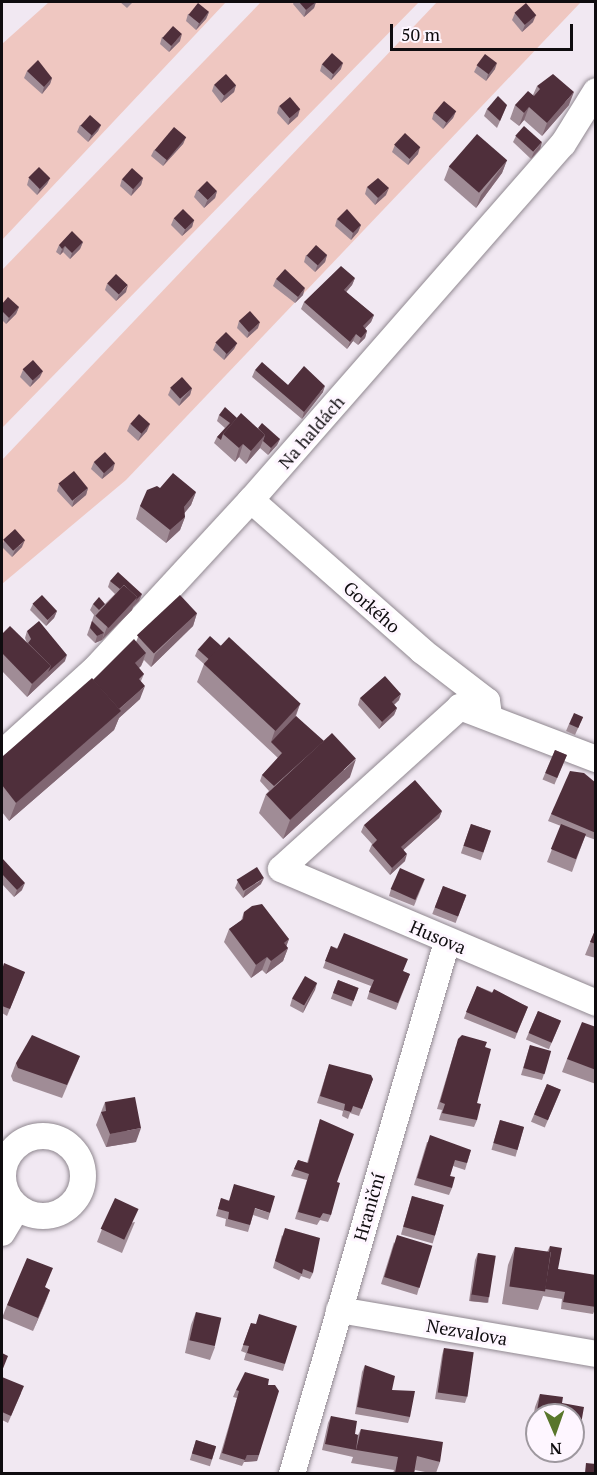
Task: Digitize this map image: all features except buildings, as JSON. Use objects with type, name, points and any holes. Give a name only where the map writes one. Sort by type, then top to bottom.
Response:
[{"type":"street","name":"Na haldách","points":[[2,753],[94,669],[251,500],[563,144],[596,91]]},
{"type":"street","name":"Gorkého","points":[[251,500],[422,651],[487,701],[489,715]]},
{"type":"street","name":"Husova","points":[[489,715],[460,707],[281,869],[447,942],[596,1003]]},
{"type":"street","points":[[489,715],[596,759]]},
{"type":"street","name":"Hraniční","points":[[292,1473],[447,942]]},
{"type":"street","points":[[2,1233],[17,1208]]},
{"type":"street","name":"Nezvalova","points":[[339,1310],[596,1354]]},
{"type":"shaded area","points":[[49,2],[226,2],[2,240],[2,44]]},
{"type":"shaded area","points":[[261,2],[419,2],[2,428],[2,270]]},
{"type":"shaded area","points":[[437,2],[581,2],[126,480],[2,584],[2,460]]}]
